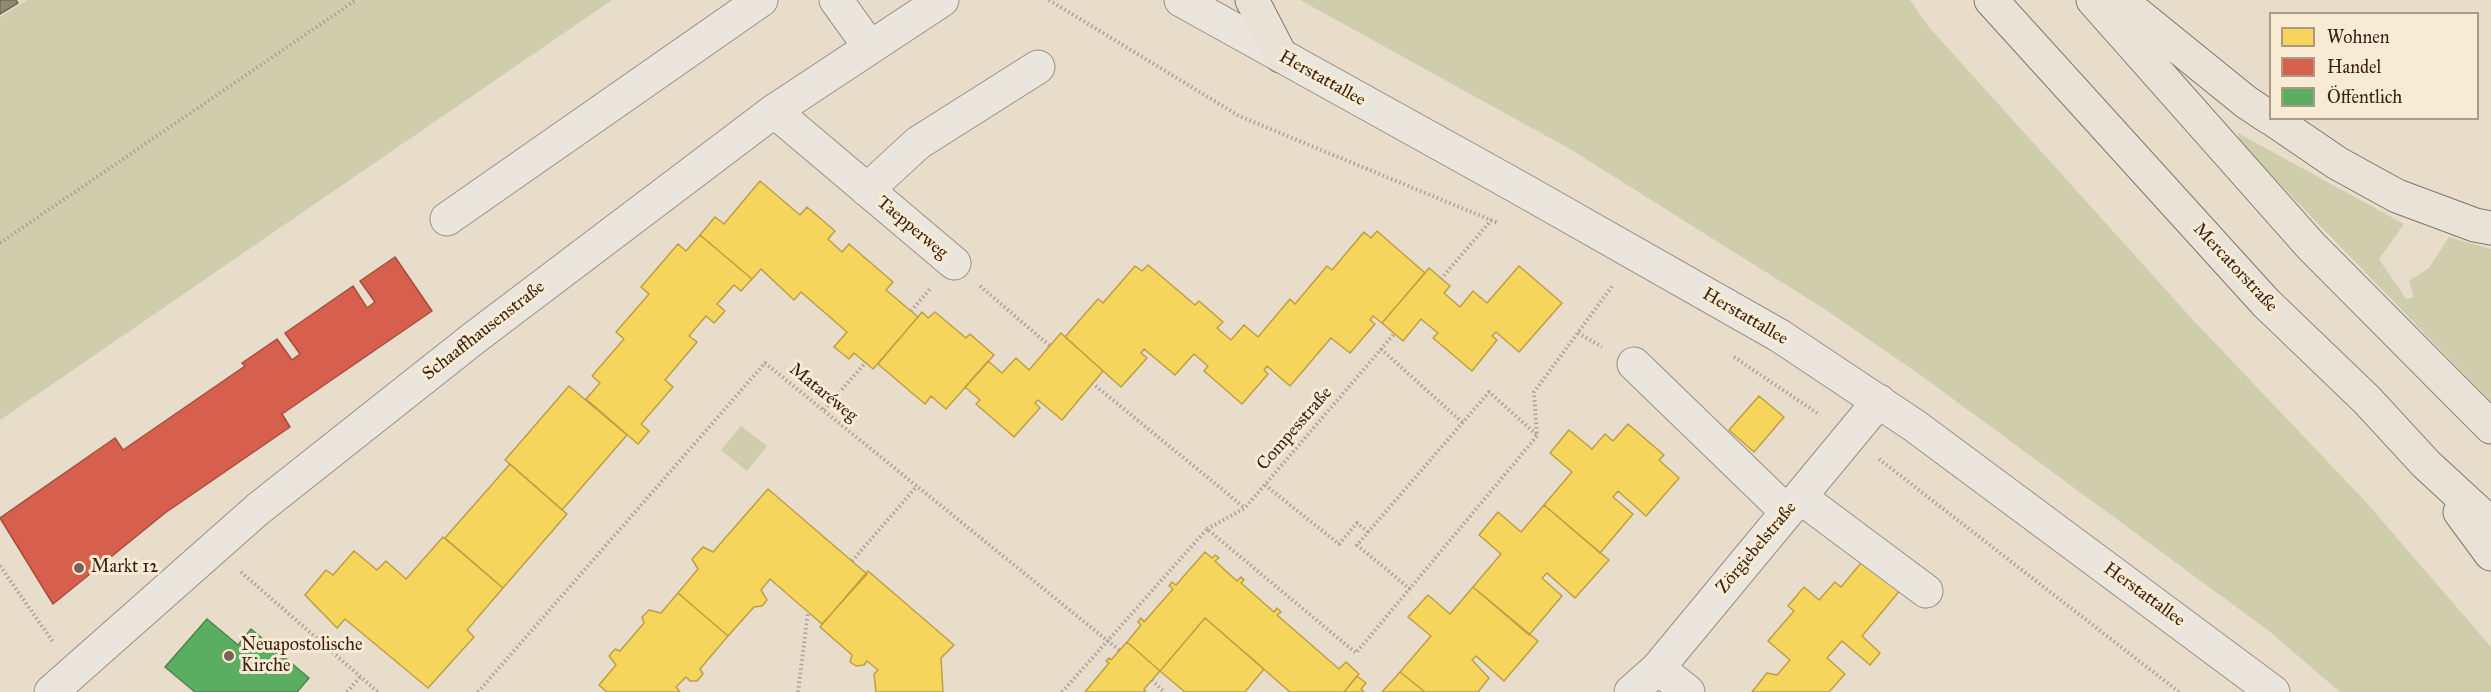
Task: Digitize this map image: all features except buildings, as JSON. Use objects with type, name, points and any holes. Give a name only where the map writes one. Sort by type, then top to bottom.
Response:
[{"type":"main road","points":[[1252,0],[1281,56]]},
{"type":"main road","name":"Mercatorstraße","points":[[1991,0],[2265,303],[2367,400],[2426,464],[2491,524]]},
{"type":"main road","points":[[2093,0],[2311,246],[2491,428]]},
{"type":"main road","points":[[2120,0],[2246,102],[2269,117]]},
{"type":"main road","points":[[2274,120],[2337,163],[2397,196],[2475,225],[2491,228]]},
{"type":"main road","points":[[2426,464],[2491,554]]},
{"type":"street","points":[[447,219],[761,0]]},
{"type":"street","points":[[836,0],[869,46]]},
{"type":"street","name":"Schaaffhausenstraße","points":[[62,682],[258,509],[474,338],[774,111],[869,46],[942,0]]},
{"type":"street","name":"Herstattallee","points":[[1180,0],[1516,186],[1780,336],[1879,401],[2229,657],[2272,692]]},
{"type":"street","points":[[867,190],[918,143],[1038,67]]},
{"type":"street","name":"Taepperweg","points":[[774,111],[954,263]]},
{"type":"street","points":[[1634,364],[1793,505],[1926,591]]},
{"type":"street","name":"Zörgiebelstraße","points":[[1631,692],[1658,668],[1879,401]]},
{"type":"street","points":[[1658,668],[1688,692]]},
{"type":"path","points":[[0,243],[356,0]]},
{"type":"path","points":[[1049,0],[1239,116],[1502,224]]},
{"type":"path","points":[[1441,279],[1492,219],[1516,186]]},
{"type":"path","name":"Taepperweg","points":[[954,263],[1050,346]]},
{"type":"path","points":[[1207,529],[1356,653],[1537,436],[1534,392],[1614,283],[1609,280]]},
{"type":"path","name":"Compesstraße","points":[[1062,692],[1207,529],[1245,508],[1394,334]]},
{"type":"path","points":[[1381,349],[1463,423]]},
{"type":"path","points":[[1727,352],[1758,371],[1850,437],[2179,692]]},
{"type":"path","points":[[824,410],[866,362]]},
{"type":"path","name":"Mataréweg","points":[[478,692],[765,363],[1119,650]]},
{"type":"path","points":[[1092,383],[1245,508]]},
{"type":"path","points":[[1410,589],[1357,545],[1490,392],[1537,436]]},
{"type":"path","points":[[1265,485],[1339,544],[1357,523],[1368,532]]},
{"type":"path","points":[[852,561],[916,486]]},
{"type":"path","points":[[214,548],[378,692]]},
{"type":"path","points":[[0,566],[62,682]]},
{"type":"path","points":[[798,692],[808,612]]},
{"type":"path","points":[[347,692],[360,677]]},
{"type":"path","points":[[1152,680],[1164,692]]},
{"type":"green space","points":[[27,0],[612,0],[0,420],[0,17]]},
{"type":"green space","points":[[1300,0],[1910,0],[1928,26],[2193,320],[2365,501],[2491,647],[2491,692],[2340,692],[2269,631],[1919,374],[1823,308],[1570,149]]},
{"type":"green space","points":[[2238,133],[2404,224],[2379,259],[2406,299],[2414,297],[2409,281],[2429,268],[2449,237],[2491,249],[2491,402],[2240,143]]},
{"type":"green space","points":[[741,426],[767,446],[747,471],[721,450]]},
{"type":"place","name":"Markt 12","points":[[79,568]]},
{"type":"place","name":"Neuapostolische Kirche","points":[[229,656]]}]
